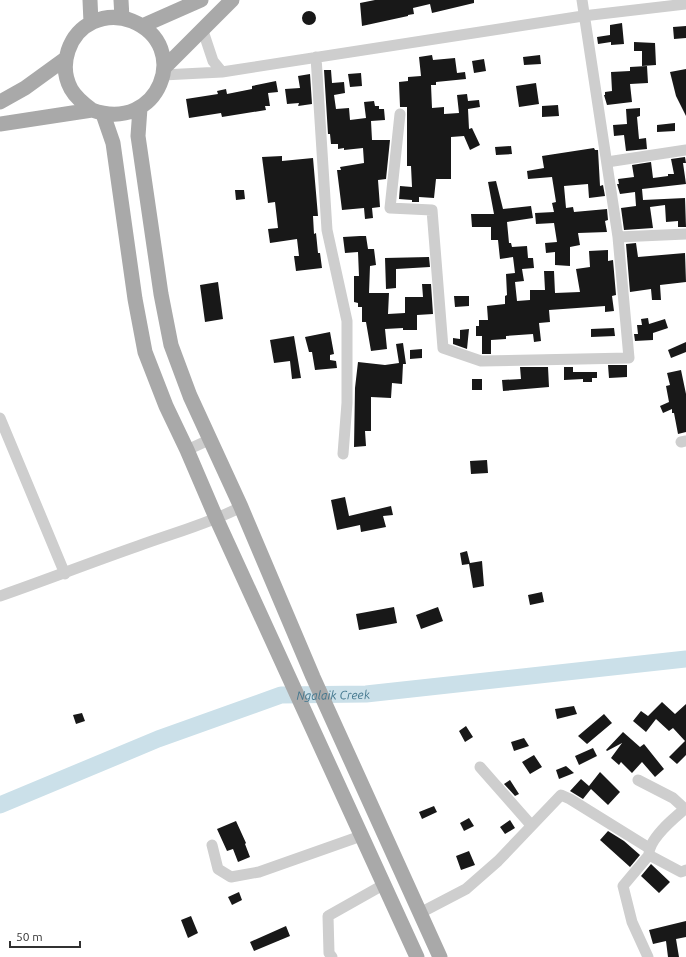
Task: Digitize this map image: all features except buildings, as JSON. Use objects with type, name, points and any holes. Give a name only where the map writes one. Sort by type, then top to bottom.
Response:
[{"type":"main road","points":[[90,0],[91,23]]},
{"type":"main road","points":[[121,0],[122,18]]},
{"type":"main road","points":[[142,26],[201,0]]},
{"type":"main road","points":[[0,124],[98,112],[115,115],[128,113],[140,108],[156,93],[164,71],[232,0]]},
{"type":"main road","points":[[164,71],[161,50],[154,37],[142,26],[122,18],[110,17],[91,23],[74,38],[68,48],[65,59],[66,74],[70,89],[80,101],[98,112],[113,143],[135,299],[145,352],[166,406],[312,732],[417,957]]},
{"type":"main road","points":[[0,102],[25,88],[65,59]]},
{"type":"main road","points":[[140,108],[138,136],[161,294],[171,345],[190,396],[241,507],[312,677],[440,957]]},
{"type":"street","points":[[400,114],[390,208],[432,210],[443,348],[481,361],[629,358],[618,237],[608,162],[583,16],[582,0]]},
{"type":"street","points":[[164,71],[222,72],[661,3],[686,4]]},
{"type":"street","points":[[203,31],[213,61],[222,72]]},
{"type":"street","points":[[316,57],[327,230],[347,321],[347,403],[343,454]]},
{"type":"street","points":[[608,162],[686,150]]},
{"type":"street","points":[[618,237],[686,234]]},
{"type":"street","points":[[0,418],[64,574]]},
{"type":"street","points":[[187,450],[211,439]]},
{"type":"street","points":[[0,596],[138,546],[217,520],[241,507]]},
{"type":"street","points":[[480,767],[531,825]]},
{"type":"street","points":[[638,780],[673,798],[686,808],[669,823],[623,886],[632,922],[648,957]]},
{"type":"street","points":[[420,913],[466,889],[498,861],[561,795],[570,798],[680,872],[686,870]]},
{"type":"street","points":[[212,845],[218,869],[231,877],[259,872],[361,836]]},
{"type":"street","points":[[328,956],[328,916],[383,885]]},
{"type":"waterway","name":"Ngalaik Creek","points":[[0,805],[158,739],[281,695],[366,694],[686,659]]}]
